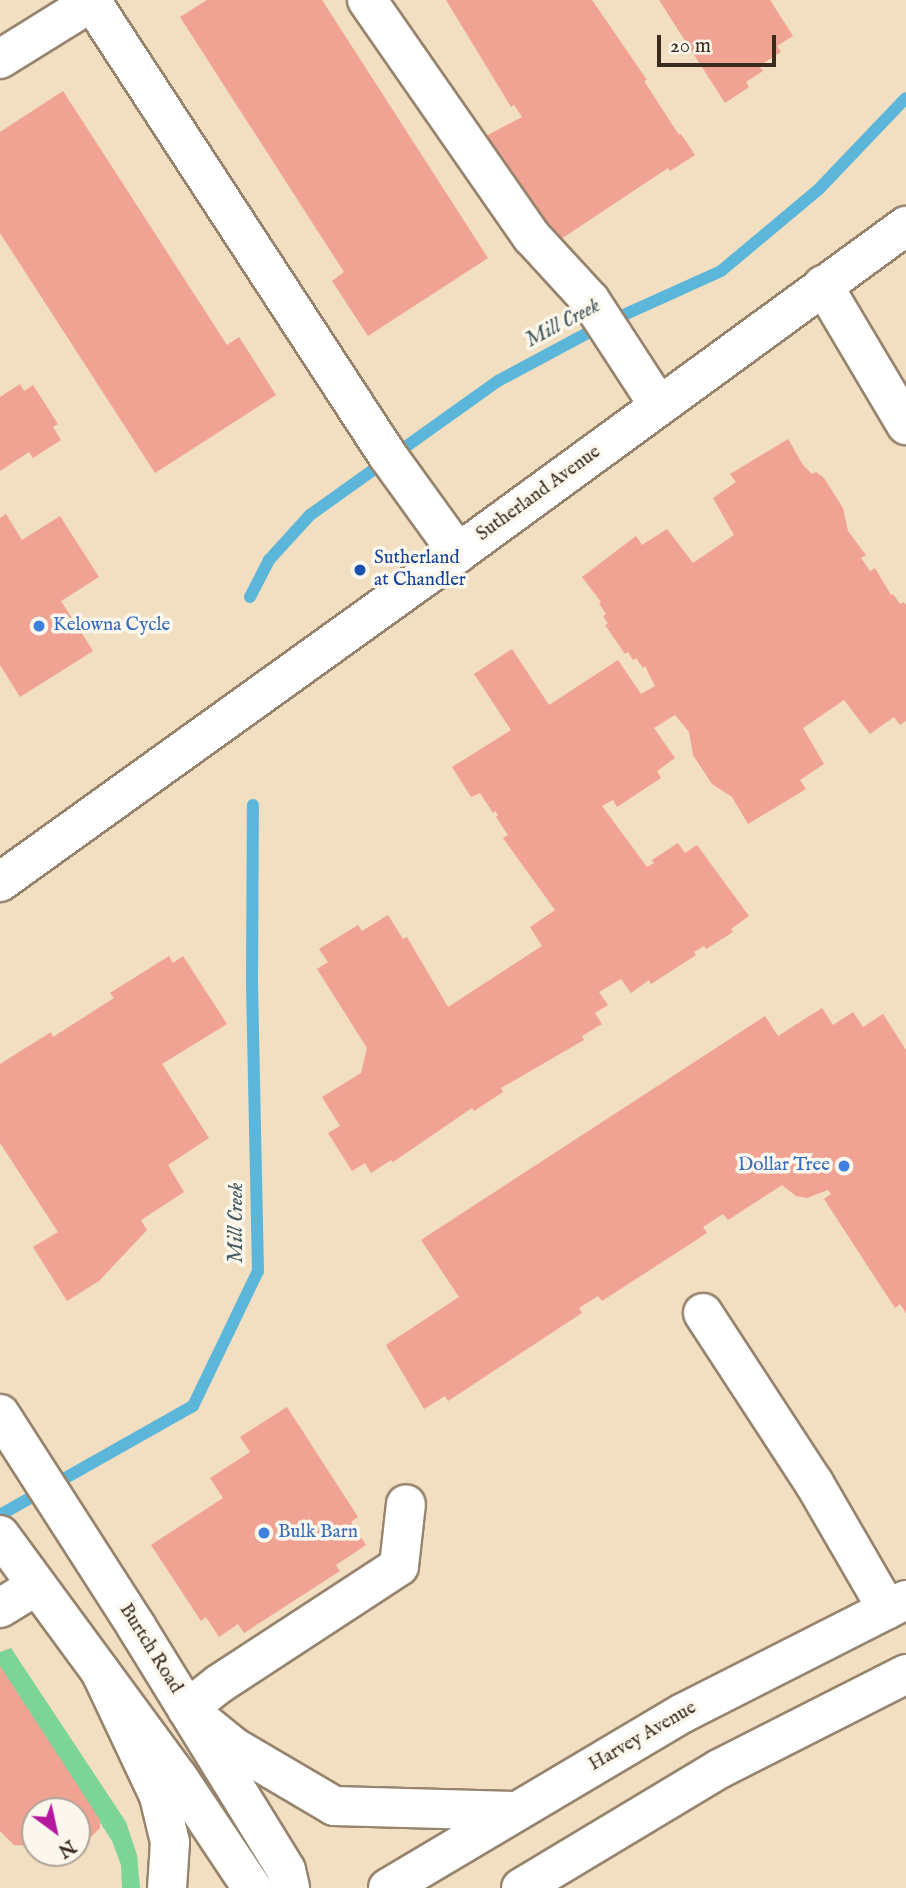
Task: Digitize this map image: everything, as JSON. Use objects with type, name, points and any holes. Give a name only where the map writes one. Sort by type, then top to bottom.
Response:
[{"type":"main road","points":[[367,0],[526,228],[590,300],[659,406]]},
{"type":"main road","points":[[0,59],[94,1],[376,438],[458,554]]},
{"type":"main road","name":"Sutherland Avenue","points":[[0,882],[458,554],[906,226]]},
{"type":"main road","points":[[823,285],[906,425]]},
{"type":"main road","points":[[702,1313],[897,1605]]},
{"type":"main road","name":"Burtch Road","points":[[0,1414],[88,1550],[286,1870],[290,1888]]},
{"type":"main road","points":[[406,1504],[399,1566],[219,1684],[187,1709],[243,1754],[334,1806],[514,1811]]},
{"type":"main road","points":[[0,1535],[215,1830],[251,1888]]},
{"type":"main road","points":[[0,1608],[36,1586]]},
{"type":"main road","name":"Harvey Avenue","points":[[388,1888],[683,1713],[897,1605]]},
{"type":"main road","points":[[100,1671],[159,1796],[170,1842],[167,1888]]},
{"type":"main road","points":[[536,1882],[719,1769],[906,1674]]},
{"type":"green space","points":[[11,1648],[126,1822],[137,1855],[140,1888],[122,1888],[121,1865],[112,1841],[91,1808],[91,1797],[84,1797],[0,1667],[0,1652]]},
{"type":"building","points":[[207,0],[322,0],[488,258],[368,336],[332,281],[344,272],[180,17]]},
{"type":"building","points":[[446,0],[592,0],[647,80],[644,81],[679,135],[681,134],[695,155],[670,171],[668,168],[552,245],[502,159],[482,138],[522,117],[514,105],[511,107]]},
{"type":"building","points":[[659,0],[770,0],[793,36],[777,46],[781,52],[759,66],[763,71],[746,82],[749,87],[725,103]]},
{"type":"building","points":[[63,91],[227,345],[239,337],[276,395],[155,473],[0,233],[0,132]]},
{"type":"building","points":[[20,384],[24,391],[33,385],[58,424],[53,427],[61,440],[33,458],[29,452],[0,471],[0,397]]},
{"type":"building","points":[[788,439],[803,465],[812,474],[816,472],[824,478],[843,508],[848,531],[866,555],[861,558],[870,571],[875,568],[891,595],[893,594],[900,604],[904,602],[906,605],[906,721],[900,725],[894,717],[870,734],[844,700],[803,728],[824,764],[800,780],[806,789],[748,824],[732,797],[712,784],[693,755],[689,732],[675,715],[654,728],[675,758],[657,771],[661,778],[617,807],[613,800],[602,806],[647,867],[654,863],[652,860],[678,843],[685,853],[697,845],[749,916],[731,929],[733,932],[706,949],[704,946],[694,952],[696,955],[651,984],[649,980],[631,993],[621,979],[599,992],[608,1005],[595,1013],[602,1024],[582,1036],[584,1040],[501,1088],[503,1092],[474,1111],[472,1108],[393,1162],[391,1160],[371,1173],[365,1163],[352,1171],[328,1133],[340,1126],[322,1097],[361,1073],[367,1048],[317,969],[328,962],[319,949],[358,925],[362,931],[388,915],[403,939],[407,937],[448,1007],[542,946],[530,927],[555,910],[503,838],[508,835],[496,817],[498,815],[495,811],[493,813],[480,793],[471,797],[452,767],[511,730],[474,674],[512,649],[549,705],[618,660],[641,694],[655,686],[645,666],[643,668],[636,658],[633,660],[628,652],[625,654],[605,625],[608,624],[603,616],[606,614],[599,603],[601,602],[582,577],[636,536],[642,545],[667,529],[693,563],[734,535],[713,498],[736,482],[730,474]]},
{"type":"building","name":"Kelowna Cycle","points":[[6,514],[22,540],[60,516],[99,577],[61,601],[93,651],[20,697],[0,665],[0,518]]},
{"type":"building","points":[[169,956],[173,963],[183,956],[227,1024],[162,1064],[209,1138],[168,1165],[184,1192],[141,1220],[147,1230],[99,1281],[67,1301],[33,1247],[58,1232],[0,1143],[0,1064],[51,1032],[53,1037],[114,998],[110,993]]},
{"type":"building","points":[[822,1008],[833,1025],[853,1012],[863,1027],[883,1014],[906,1050],[906,1313],[900,1304],[895,1308],[824,1199],[831,1194],[828,1190],[807,1198],[796,1196],[782,1185],[728,1220],[723,1214],[703,1227],[707,1233],[602,1301],[598,1296],[579,1308],[582,1313],[448,1401],[445,1396],[424,1409],[386,1345],[459,1297],[421,1240],[765,1016],[778,1036]]},
{"type":"building","name":"Bulk Barn","points":[[287,1407],[358,1517],[351,1522],[366,1545],[336,1565],[340,1571],[244,1633],[238,1624],[219,1637],[206,1617],[201,1621],[151,1545],[223,1498],[210,1478],[250,1452],[240,1437]]},
{"type":"building","points":[[0,1666],[85,1797],[21,1797],[21,1845],[14,1845],[0,1831]]},
{"type":"building","points":[[91,1806],[100,1820],[100,1828],[91,1837]]},
{"type":"waterway","name":"Mill Creek","points":[[250,597],[269,560],[310,515],[498,381],[606,323],[721,271],[818,190],[906,98]]},
{"type":"waterway","name":"Mill Creek","points":[[0,1515],[193,1406],[258,1271],[252,979],[253,805]]},
{"type":"place","name":"Sutherland at Chandler","points":[[360,570]]},
{"type":"place","name":"Kelowna Cycle","points":[[39,626]]},
{"type":"place","name":"Dollar Tree","points":[[844,1166]]},
{"type":"place","name":"Bulk Barn","points":[[264,1533]]}]
